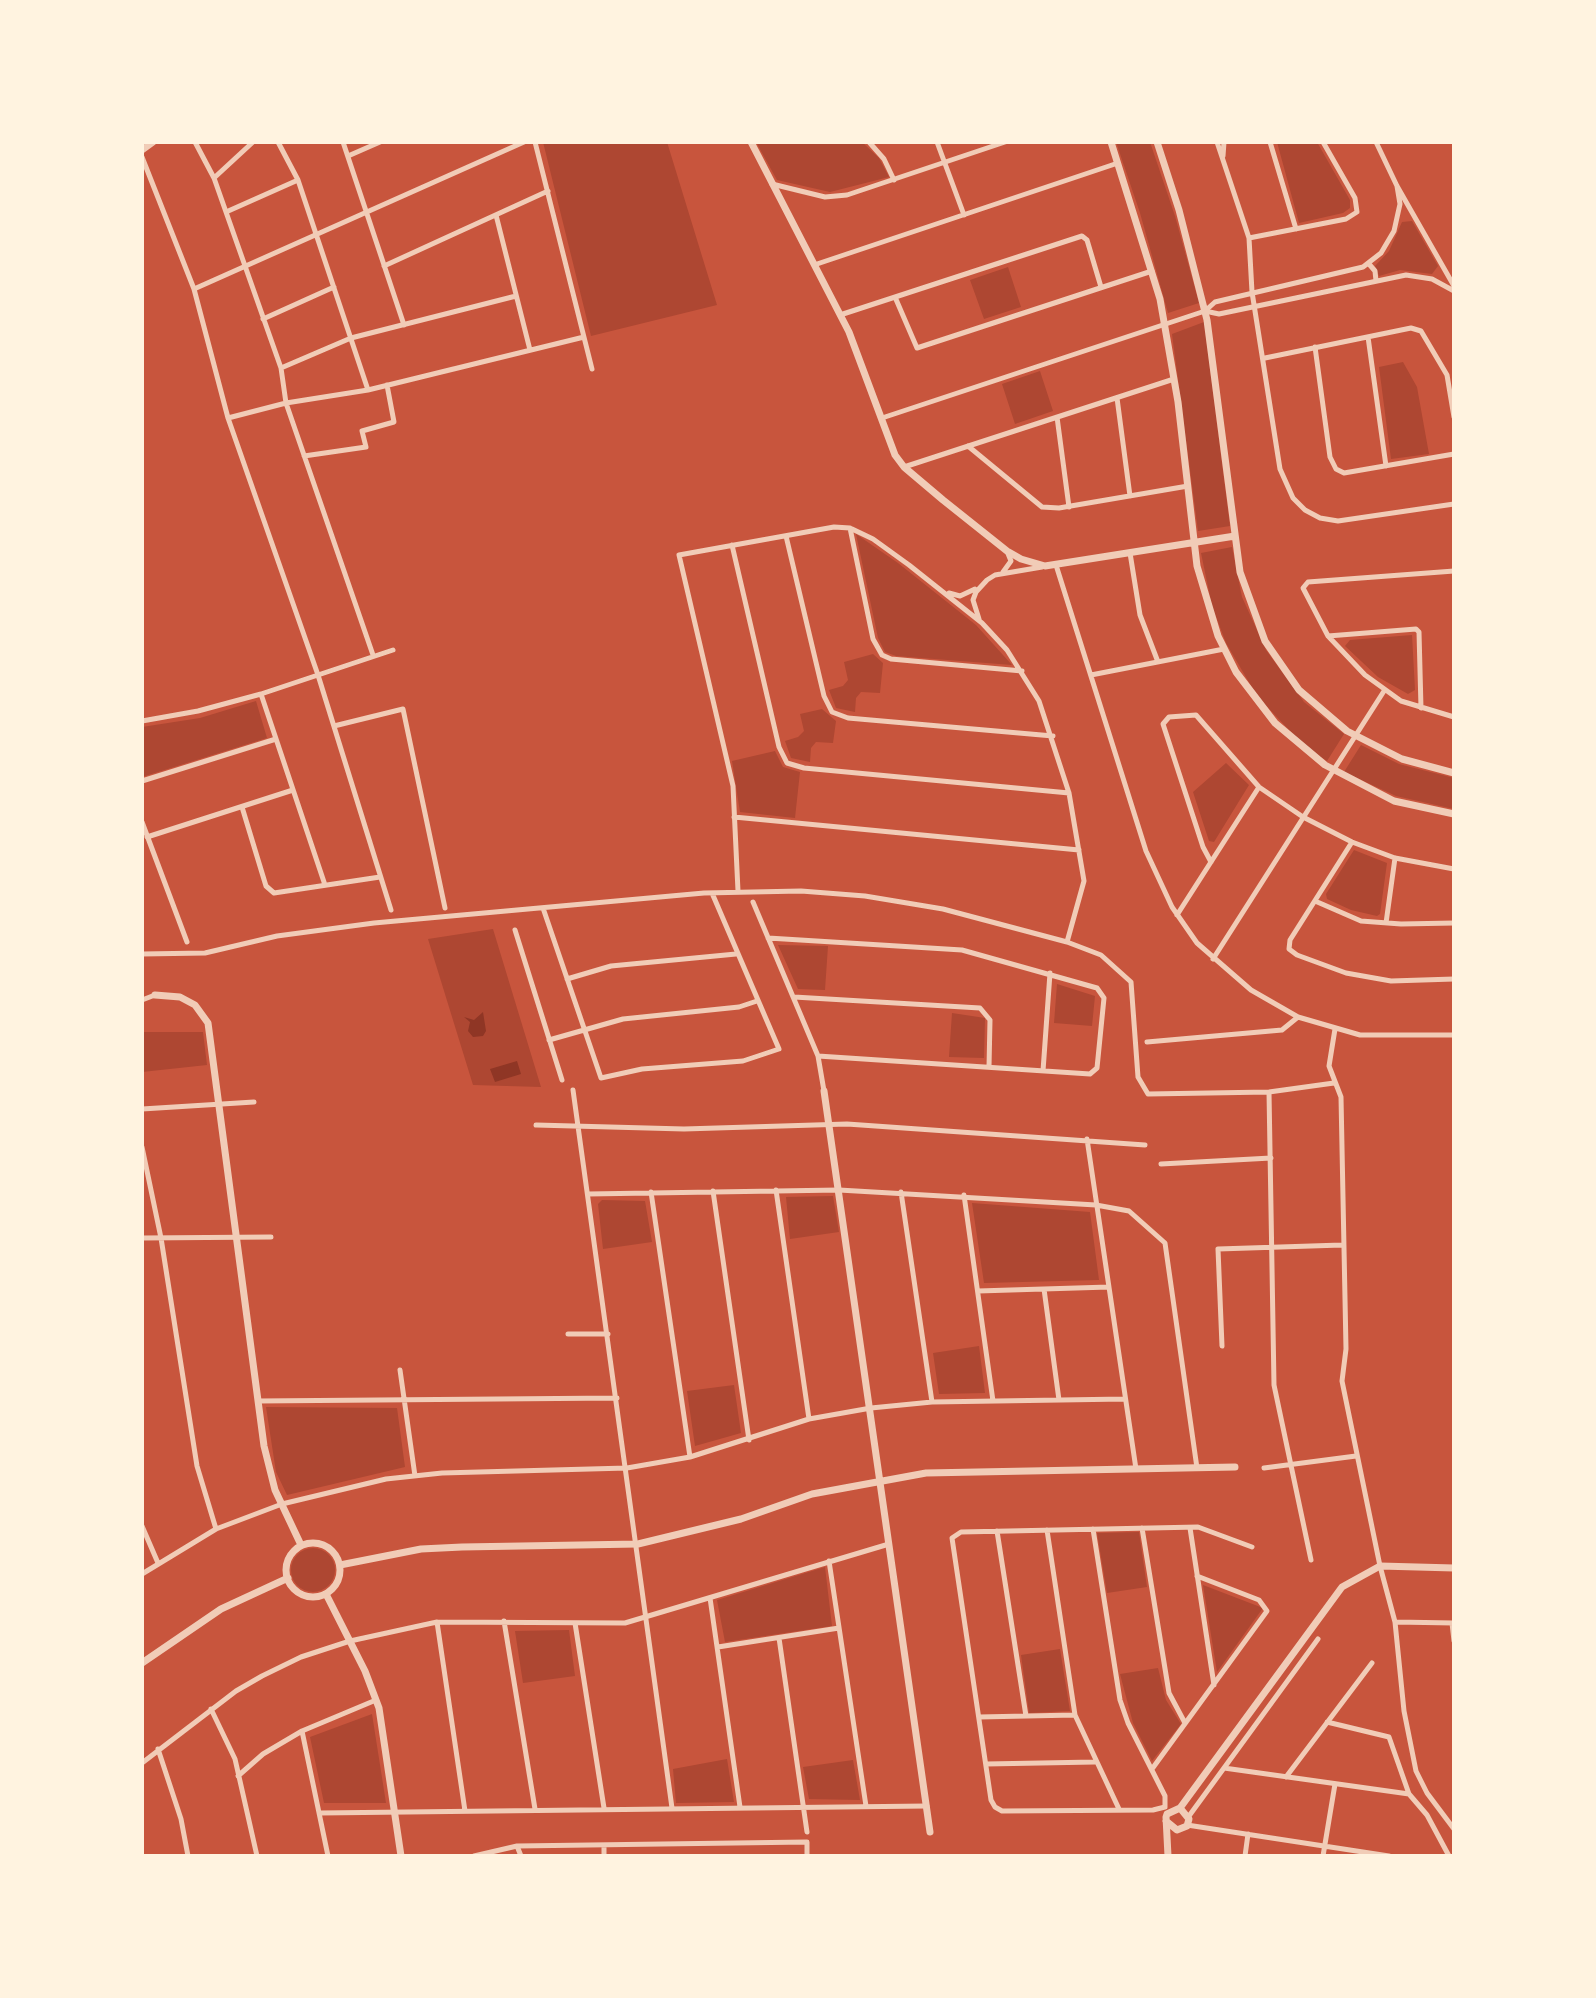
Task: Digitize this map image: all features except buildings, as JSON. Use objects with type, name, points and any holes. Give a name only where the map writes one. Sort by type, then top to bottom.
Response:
[{"type":"street","points":[[142,150],[153,142]]},
{"type":"street","points":[[195,142],[214,178],[281,368],[286,403],[373,655]]},
{"type":"street","points":[[214,178],[253,142]]},
{"type":"street","points":[[278,142],[298,180],[368,390]]},
{"type":"street","points":[[343,142],[404,325]]},
{"type":"street","points":[[348,156],[380,142]]},
{"type":"street","points":[[194,289],[524,142]]},
{"type":"street","points":[[535,142],[592,369]]},
{"type":"street","points":[[751,142],[840,315],[895,455],[904,467],[1007,551],[1021,559],[1045,566]]},
{"type":"street","points":[[869,142],[884,159],[894,180]]},
{"type":"street","points":[[937,142],[964,215]]},
{"type":"street","points":[[1111,142],[1152,271],[1165,325],[1195,542],[1205,596],[1224,649],[1236,672],[1275,723],[1309,754],[1333,770],[1394,801],[1454,814]]},
{"type":"street","points":[[1157,142],[1179,210],[1205,311],[1225,438],[1235,536],[1247,594],[1265,641],[1299,690],[1355,736],[1402,759],[1454,773]]},
{"type":"street","points":[[1216,142],[1249,238],[1252,292],[1265,358],[1280,469],[1289,491],[1305,510],[1320,518],[1338,521],[1454,504]]},
{"type":"street","points":[[1222,159],[1224,142]]},
{"type":"street","points":[[1270,142],[1296,229]]},
{"type":"street","points":[[1249,238],[1346,219],[1357,212],[1355,198],[1323,142]]},
{"type":"street","points":[[1376,142],[1397,186],[1454,288]]},
{"type":"street","points":[[772,184],[825,197],[847,195],[1000,143]]},
{"type":"street","points":[[142,157],[194,289],[228,418],[318,675],[391,910]]},
{"type":"street","points":[[814,264],[1118,163]]},
{"type":"street","points":[[226,212],[298,180]]},
{"type":"street","points":[[881,418],[1165,325],[1205,311],[1215,302],[1369,264],[1381,253],[1394,231],[1400,204],[1397,186]]},
{"type":"street","points":[[384,266],[548,191]]},
{"type":"street","points":[[496,215],[530,349]]},
{"type":"street","points":[[840,315],[1085,237],[1101,287]]},
{"type":"street","points":[[1369,264],[1375,271],[1376,281]]},
{"type":"street","points":[[895,297],[917,348],[1152,271]]},
{"type":"street","points":[[1205,311],[1219,314],[1376,281],[1419,276],[1454,288]]},
{"type":"street","points":[[263,319],[334,287]]},
{"type":"street","points":[[281,368],[351,338],[516,296]]},
{"type":"street","points":[[1265,358],[1411,328],[1421,331],[1447,375],[1454,417]]},
{"type":"street","points":[[228,418],[286,403],[368,390],[584,337]]},
{"type":"street","points":[[1368,337],[1386,466]]},
{"type":"street","points":[[1315,347],[1332,464],[1344,473],[1454,454]]},
{"type":"street","points":[[904,467],[1174,379]]},
{"type":"street","points":[[304,456],[366,447],[362,431],[394,422],[387,385]]},
{"type":"street","points":[[1117,398],[1129,496]]},
{"type":"street","points":[[1057,417],[1069,507]]},
{"type":"street","points":[[968,446],[1042,507],[1069,507],[1188,486]]},
{"type":"street","points":[[738,891],[733,786],[678,555],[835,527],[850,528],[873,539],[944,591],[982,623],[1022,671],[1039,701],[1053,736],[1069,793],[1084,881],[1067,942]]},
{"type":"street","points":[[850,528],[873,639],[882,654],[898,660],[1022,671]]},
{"type":"street","points":[[786,536],[824,696],[832,712],[848,718],[1053,736]]},
{"type":"street","points":[[995,575],[1235,536]]},
{"type":"street","points":[[732,545],[779,747],[787,763],[804,768],[1069,793]]},
{"type":"street","points":[[944,591],[960,596],[968,594],[1010,565],[1007,551]]},
{"type":"street","points":[[1130,552],[1140,615],[1158,662]]},
{"type":"street","points":[[1056,565],[1155,876],[1177,915],[1213,959],[1251,990],[1298,1017],[1335,1029],[1360,1035],[1454,1035]]},
{"type":"street","points":[[1454,570],[1304,584],[1328,636],[1384,691],[1421,708],[1454,717]]},
{"type":"street","points":[[981,585],[973,600],[982,623]]},
{"type":"street","points":[[1328,636],[1416,629],[1419,632],[1421,708]]},
{"type":"street","points":[[1091,675],[1224,649]]},
{"type":"street","points":[[142,721],[198,711],[261,694],[393,650]]},
{"type":"street","points":[[1213,959],[1384,691]]},
{"type":"street","points":[[261,694],[325,885]]},
{"type":"street","points":[[334,726],[402,709],[446,908]]},
{"type":"street","points":[[1211,862],[1203,847],[1164,720],[1196,715],[1259,787],[1303,817],[1352,842],[1395,858],[1454,869]]},
{"type":"street","points":[[142,781],[276,739]]},
{"type":"street","points":[[1177,915],[1259,787]]},
{"type":"street","points":[[148,837],[293,790]]},
{"type":"street","points":[[242,807],[266,886],[274,893],[380,877]]},
{"type":"street","points":[[734,817],[1079,850]]},
{"type":"street","points":[[142,822],[187,942]]},
{"type":"street","points":[[1352,842],[1288,945],[1297,955],[1346,973],[1391,981],[1454,979]]},
{"type":"street","points":[[1386,923],[1395,858]]},
{"type":"street","points":[[142,954],[205,953],[277,936],[712,893],[801,891],[865,896],[943,909],[1067,942],[1101,955],[1131,982],[1138,1077],[1148,1094],[1269,1092],[1334,1083]]},
{"type":"street","points":[[543,908],[601,1078],[642,1069],[743,1062],[779,1049],[712,893]]},
{"type":"street","points":[[1315,901],[1361,921],[1454,923]]},
{"type":"street","points":[[753,902],[818,1056],[882,1479],[930,1832]]},
{"type":"street","points":[[515,930],[562,1080]]},
{"type":"street","points":[[768,938],[962,950],[1097,988],[1104,998],[1096,1072],[818,1056]]},
{"type":"street","points":[[568,979],[611,966],[736,954]]},
{"type":"street","points":[[1043,1071],[1050,973]]},
{"type":"street","points":[[142,1000],[156,995],[180,998],[195,1005],[208,1023],[264,1446],[282,1504],[301,1545]]},
{"type":"street","points":[[794,997],[980,1008],[990,1020],[989,1067]]},
{"type":"street","points":[[550,1040],[622,1019],[739,1007],[757,1001]]},
{"type":"street","points":[[1147,1042],[1282,1030],[1298,1017]]},
{"type":"street","points":[[1335,1029],[1329,1066],[1341,1097],[1346,1349],[1342,1381],[1380,1566],[1395,1622],[1404,1711],[1417,1777],[1454,1829]]},
{"type":"street","points":[[573,1090],[648,1615],[672,1808]]},
{"type":"street","points":[[1269,1092],[1274,1385],[1311,1560]]},
{"type":"street","points":[[142,1109],[254,1102]]},
{"type":"street","points":[[536,1125],[684,1129],[830,1125],[1087,1139],[1145,1145]]},
{"type":"street","points":[[1087,1139],[1136,1469]]},
{"type":"street","points":[[142,1147],[161,1238],[197,1466],[216,1529]]},
{"type":"street","points":[[1161,1164],[1270,1158]]},
{"type":"street","points":[[588,1194],[776,1190],[901,1192],[1096,1205],[1134,1214],[1165,1243],[1197,1468]]},
{"type":"street","points":[[776,1190],[808,1419]]},
{"type":"street","points":[[713,1191],[749,1440]]},
{"type":"street","points":[[651,1192],[690,1458]]},
{"type":"street","points":[[901,1192],[932,1402]]},
{"type":"street","points":[[964,1195],[993,1401]]},
{"type":"street","points":[[142,1238],[271,1237]]},
{"type":"street","points":[[1222,1346],[1218,1249],[1342,1245]]},
{"type":"street","points":[[978,1291],[1109,1287]]},
{"type":"street","points":[[1044,1289],[1059,1400]]},
{"type":"street","points":[[568,1334],[608,1334]]},
{"type":"street","points":[[400,1370],[415,1476]]},
{"type":"street","points":[[258,1401],[617,1398]]},
{"type":"street","points":[[142,1574],[216,1529],[322,1492],[415,1476],[627,1468],[690,1458],[808,1419],[871,1408],[932,1402],[1125,1399]]},
{"type":"street","points":[[1264,1468],[1356,1456]]},
{"type":"street","points":[[340,1565],[448,1548],[638,1544],[741,1518],[812,1494],[926,1472],[1235,1466]]},
{"type":"street","points":[[142,1526],[158,1563]]},
{"type":"street","points":[[1142,1528],[1166,1680],[1172,1703],[1185,1723]]},
{"type":"street","points":[[1252,1547],[1207,1530],[1189,1528],[961,1532],[951,1541],[991,1800],[998,1810],[1180,1808],[1338,1591],[1380,1566],[1454,1568]]},
{"type":"street","points":[[1189,1528],[1213,1685]]},
{"type":"street","points":[[1093,1529],[1120,1700],[1165,1796],[1168,1856]]},
{"type":"street","points":[[1047,1530],[1075,1716],[1119,1809]]},
{"type":"street","points":[[998,1531],[1026,1716]]},
{"type":"street","points":[[317,1543],[325,1546],[337,1557],[340,1565],[338,1581],[326,1594],[303,1595],[288,1578],[287,1563],[301,1545],[317,1543]]},
{"type":"street","points":[[142,1763],[211,1709],[262,1676],[301,1657],[350,1641],[437,1622],[625,1623],[828,1560],[889,1544]]},
{"type":"street","points":[[828,1560],[866,1806]]},
{"type":"street","points":[[1152,1769],[1264,1617],[1267,1608],[1259,1600],[1197,1576]]},
{"type":"street","points":[[142,1663],[221,1609],[288,1578]]},
{"type":"street","points":[[326,1594],[376,1700],[401,1856]]},
{"type":"street","points":[[710,1598],[740,1807]]},
{"type":"street","points":[[504,1621],[535,1810]]},
{"type":"street","points":[[437,1622],[465,1811]]},
{"type":"street","points":[[1395,1622],[1453,1623],[1454,1641]]},
{"type":"street","points":[[575,1623],[604,1808]]},
{"type":"street","points":[[718,1647],[839,1628]]},
{"type":"street","points":[[779,1638],[807,1832]]},
{"type":"street","points":[[1167,1846],[1318,1639]]},
{"type":"street","points":[[1286,1777],[1372,1663]]},
{"type":"street","points":[[238,1776],[263,1755],[302,1731],[376,1700]]},
{"type":"street","points":[[211,1709],[229,1744],[257,1856]]},
{"type":"street","points":[[978,1717],[1075,1716]]},
{"type":"street","points":[[1327,1723],[1389,1737],[1409,1794],[1427,1815],[1450,1856]]},
{"type":"street","points":[[302,1731],[328,1856]]},
{"type":"street","points":[[158,1749],[181,1819],[188,1856]]},
{"type":"street","points":[[986,1764],[1095,1762]]},
{"type":"street","points":[[1224,1768],[1409,1794]]},
{"type":"street","points":[[1323,1856],[1335,1784]]},
{"type":"street","points":[[320,1813],[927,1806]]},
{"type":"street","points":[[1180,1808],[1188,1820],[1248,1834],[1389,1856]]},
{"type":"street","points":[[1166,1821],[1170,1828],[1178,1830]]},
{"type":"street","points":[[1245,1856],[1248,1834]]},
{"type":"street","points":[[474,1856],[517,1846],[807,1842],[807,1856]]},
{"type":"street","points":[[517,1846],[521,1856]]},
{"type":"street","points":[[604,1846],[604,1856]]},
{"type":"shaded area","points":[[543,142],[667,142],[717,305],[591,336]]},
{"type":"shaded area","points":[[756,142],[862,142],[879,158],[889,177],[830,192],[777,180]]},
{"type":"shaded area","points":[[1116,142],[1150,142],[1175,216],[1199,303],[1168,313],[1140,213]]},
{"type":"shaded area","points":[[1277,142],[1317,142],[1350,200],[1350,208],[1343,213],[1299,223]]},
{"type":"shaded area","points":[[1412,221],[1438,266],[1432,274],[1400,270],[1379,276],[1375,266],[1389,251],[1402,222]]},
{"type":"shaded area","points":[[1008,267],[1021,307],[984,319],[970,280]]},
{"type":"shaded area","points":[[1204,322],[1230,526],[1198,531],[1172,334]]},
{"type":"shaded area","points":[[1403,362],[1417,387],[1429,454],[1391,459],[1379,367]]},
{"type":"shaded area","points":[[1040,371],[1053,411],[1015,424],[1002,384]]},
{"type":"shaded area","points":[[856,534],[898,563],[976,625],[1012,665],[896,656],[885,652],[878,638]]},
{"type":"shaded area","points":[[1232,547],[1242,597],[1266,650],[1304,702],[1344,734],[1327,761],[1307,749],[1257,696],[1226,643],[1212,606],[1201,553]]},
{"type":"shaded area","points":[[1412,635],[1415,690],[1408,694],[1378,677],[1345,646],[1350,640]]},
{"type":"shaded area","points":[[873,654],[883,663],[880,693],[861,692],[856,698],[855,712],[836,708],[829,690],[843,686],[848,680],[844,662]]},
{"type":"shaded area","points":[[256,701],[267,738],[142,777],[142,727],[200,718]]},
{"type":"shaded area","points":[[822,709],[836,721],[833,743],[816,742],[811,748],[810,762],[791,758],[785,741],[798,737],[804,731],[800,714]]},
{"type":"shaded area","points":[[1361,745],[1399,764],[1454,778],[1454,809],[1396,796],[1344,772]]},
{"type":"shaded area","points":[[775,751],[783,767],[800,772],[795,818],[740,812],[732,761]]},
{"type":"shaded area","points":[[1226,763],[1249,785],[1214,842],[1209,841],[1193,792]]},
{"type":"shaded area","points":[[1354,850],[1387,863],[1380,914],[1377,916],[1351,910],[1327,899],[1326,894]]},
{"type":"shaded area","points":[[493,929],[541,1087],[473,1085],[428,939]]},
{"type":"shaded area","points":[[778,945],[828,946],[825,990],[798,989]]},
{"type":"shaded area","points":[[1057,984],[1095,996],[1092,1026],[1054,1023]]},
{"type":"shaded area","points":[[483,1012],[486,1031],[483,1036],[473,1037],[468,1031],[470,1022],[464,1017],[474,1020]]},
{"type":"shaded area","points":[[952,1013],[985,1018],[984,1058],[949,1057]]},
{"type":"shaded area","points":[[142,1032],[203,1032],[207,1065],[142,1072]]},
{"type":"shaded area","points":[[517,1061],[521,1074],[495,1082],[490,1069]]},
{"type":"shaded area","points":[[833,1196],[839,1232],[790,1239],[786,1197]]},
{"type":"shaded area","points":[[602,1200],[645,1201],[652,1242],[603,1249],[598,1204]]},
{"type":"shaded area","points":[[972,1203],[1090,1212],[1099,1280],[984,1283]]},
{"type":"shaded area","points":[[979,1346],[985,1393],[939,1394],[933,1353]]},
{"type":"shaded area","points":[[734,1385],[741,1433],[695,1446],[687,1391]]},
{"type":"shaded area","points":[[266,1407],[397,1408],[405,1467],[287,1495],[276,1472]]},
{"type":"shaded area","points":[[1139,1532],[1147,1587],[1107,1593],[1097,1533]]},
{"type":"shaded area","points":[[313,1548],[328,1555],[335,1570],[328,1585],[313,1592],[298,1585],[291,1570],[298,1555]]},
{"type":"shaded area","points":[[825,1567],[832,1626],[725,1642],[717,1600]]},
{"type":"shaded area","points":[[1203,1585],[1263,1608],[1217,1672]]},
{"type":"shaded area","points":[[569,1630],[575,1676],[523,1683],[515,1631]]},
{"type":"shaded area","points":[[1060,1649],[1070,1711],[1029,1713],[1021,1655]]},
{"type":"shaded area","points":[[1158,1668],[1166,1700],[1181,1724],[1152,1761],[1133,1723],[1120,1674]]},
{"type":"shaded area","points":[[372,1714],[386,1803],[324,1803],[310,1737]]},
{"type":"shaded area","points":[[727,1759],[734,1802],[676,1803],[673,1769]]},
{"type":"shaded area","points":[[853,1760],[860,1800],[809,1799],[803,1767]]}]
